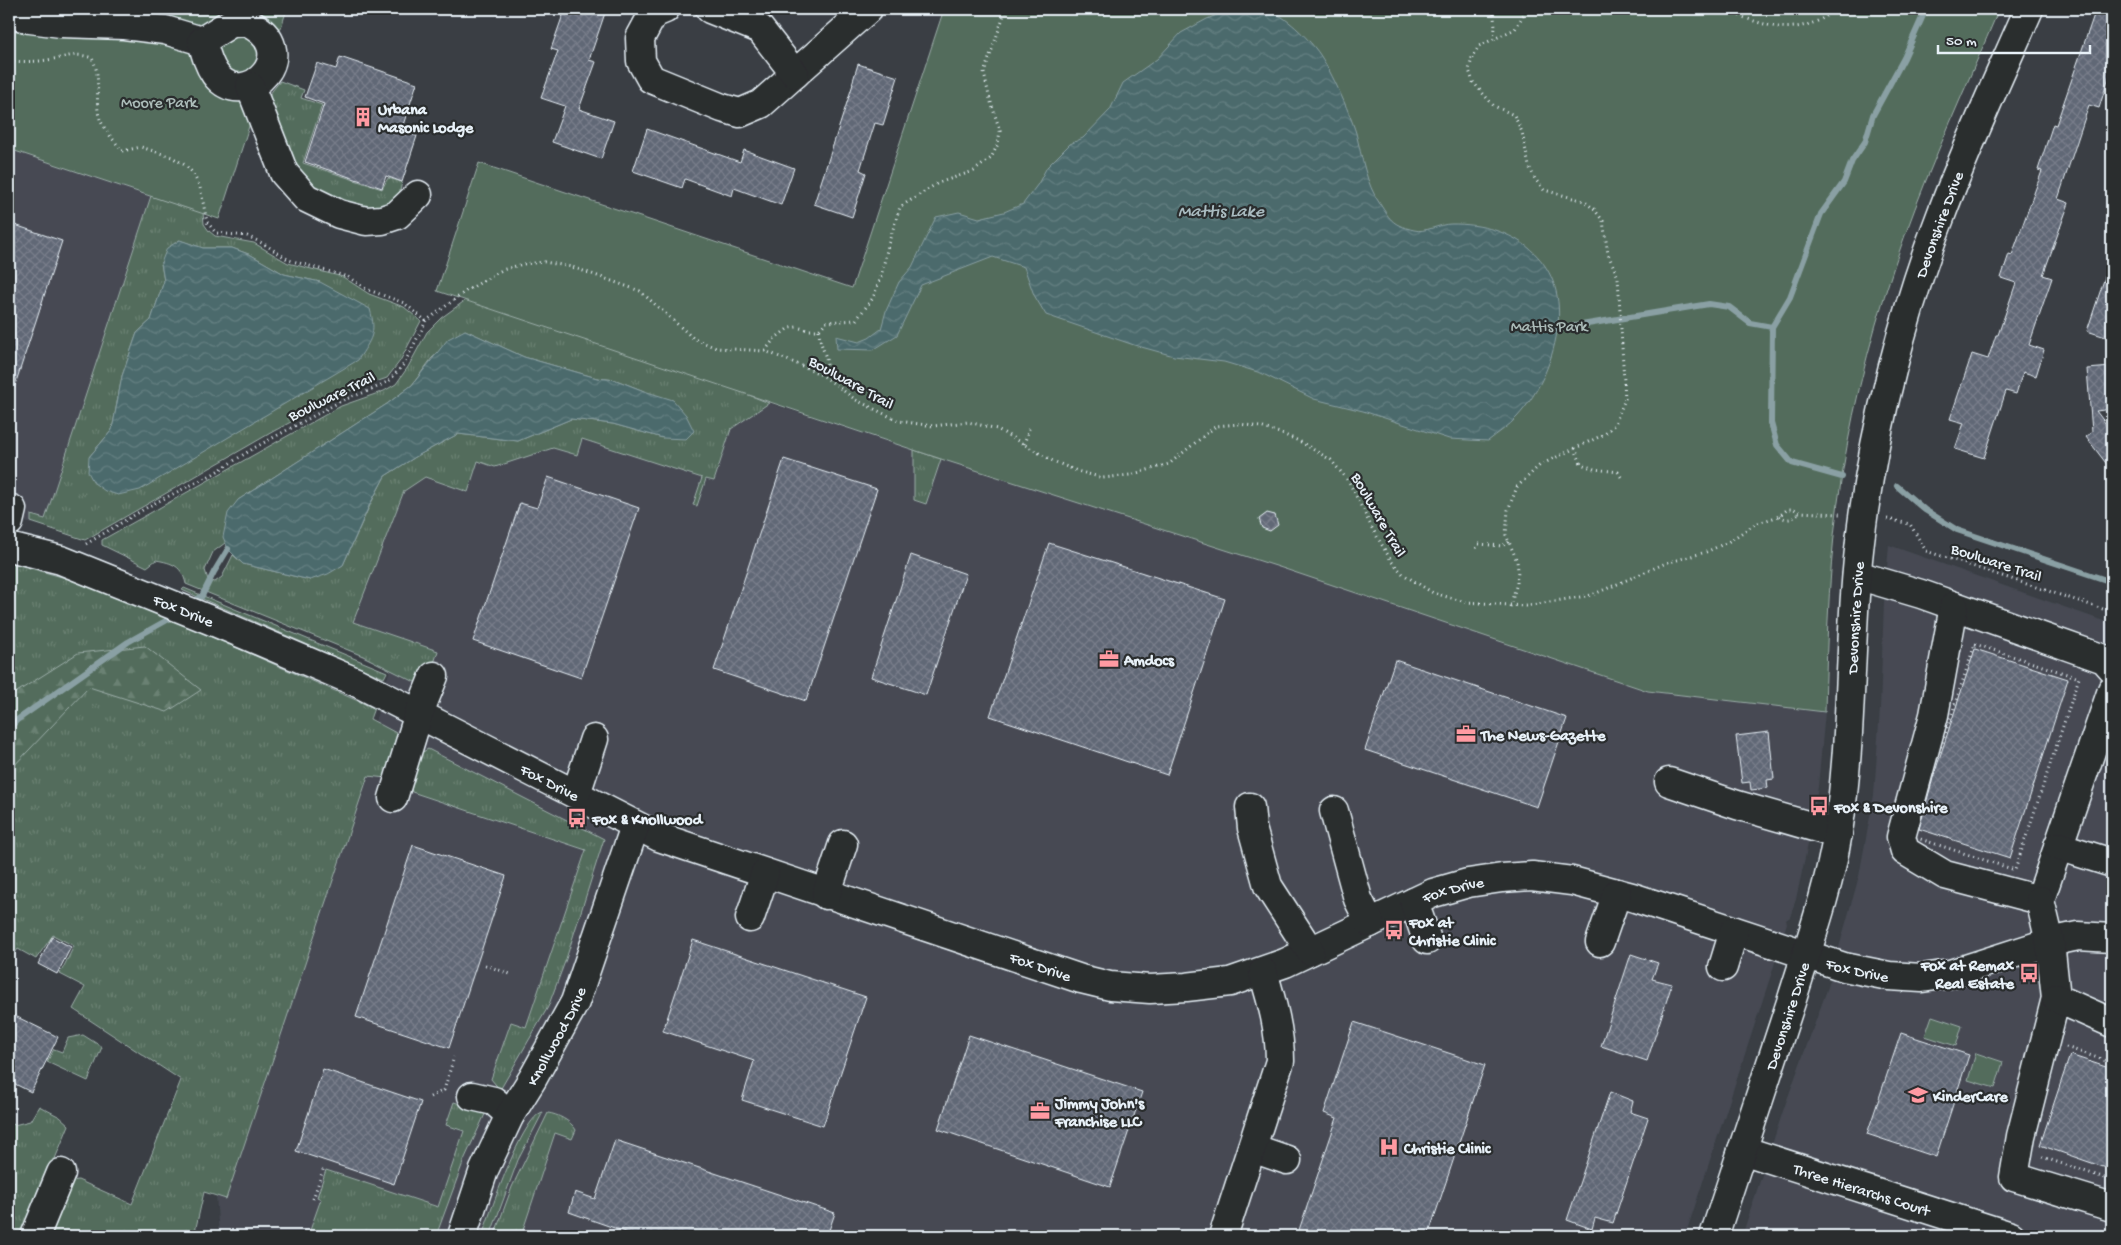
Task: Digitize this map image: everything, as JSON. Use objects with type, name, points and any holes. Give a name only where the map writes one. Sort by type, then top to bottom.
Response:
[{"type":"street","points":[[665,9],[653,14],[640,38],[641,61],[651,79],[722,108],[740,113],[760,104],[868,9]]},
{"type":"street","points":[[710,9],[760,29],[795,74]]},
{"type":"street","name":"Devonshire Drive","points":[[1714,1236],[1824,896],[1838,834],[1846,760],[1861,527],[1890,383],[1916,284],[1941,214],[2029,9]]},
{"type":"street","points":[[9,13],[30,19],[61,24],[124,25],[165,30],[202,41],[231,23],[246,22],[258,28],[267,36],[279,39],[272,49],[272,63],[267,72],[250,86],[239,87],[226,84],[215,75],[207,60],[202,41]]},
{"type":"street","points":[[250,86],[284,173],[306,198],[339,214],[366,221],[382,220],[397,215],[418,195]]},
{"type":"street","name":"Fox Drive","points":[[9,547],[61,560],[172,604],[356,682],[635,826],[674,843],[1081,979],[1110,986],[1150,989],[1230,982],[1263,972],[1433,893],[1468,883],[1532,876],[1572,881],[1617,893],[1844,967],[1889,976],[1922,978],[1950,974],[2050,942],[2078,936],[2112,938]]},
{"type":"street","points":[[1857,575],[1954,606],[2104,659],[2112,668]]},
{"type":"street","points":[[1954,606],[1934,715],[1901,837],[1905,851],[1945,875],[2040,900]]},
{"type":"street","points":[[393,798],[419,713],[434,676]]},
{"type":"street","points":[[2112,690],[2040,900],[2050,942],[2056,998],[2021,1136],[2014,1176],[2112,1207]]},
{"type":"street","points":[[576,794],[594,738]]},
{"type":"street","points":[[1669,782],[1737,805],[1838,834]]},
{"type":"street","points":[[1250,807],[1257,890],[1310,951]]},
{"type":"street","points":[[1334,811],[1358,899],[1370,923]]},
{"type":"street","name":"Knollwood Drive","points":[[462,1236],[484,1170],[510,1115],[575,1002],[635,826]]},
{"type":"street","points":[[826,895],[844,844]]},
{"type":"street","points":[[2058,846],[2112,864]]},
{"type":"street","points":[[750,918],[765,873]]},
{"type":"street","points":[[1600,942],[1617,893]]},
{"type":"street","points":[[1414,902],[1427,940]]},
{"type":"street","points":[[1723,967],[1734,931]]},
{"type":"street","points":[[1223,1236],[1280,1061],[1280,1039],[1274,1007],[1263,972]]},
{"type":"street","points":[[2056,998],[2112,1023]]},
{"type":"street","points":[[472,1096],[494,1101],[510,1115]]},
{"type":"street","points":[[1252,1148],[1287,1160]]},
{"type":"street","name":"Three Hierarchs Court","points":[[1742,1150],[2011,1236]]},
{"type":"street","points":[[35,1236],[61,1173]]},
{"type":"path","points":[[826,377],[829,368],[819,341],[820,330],[826,322],[856,320],[873,298],[881,278],[888,245],[900,207],[938,183],[974,171],[991,158],[998,144],[1000,130],[984,73],[1006,9]]},
{"type":"path","points":[[1493,9],[1494,40]]},
{"type":"path","points":[[1510,607],[1517,583],[1518,570],[1517,561],[1506,535],[1508,510],[1518,487],[1540,465],[1605,434],[1615,424],[1625,399],[1617,292],[1618,277],[1608,254],[1603,221],[1594,209],[1584,201],[1544,190],[1535,179],[1529,166],[1522,132],[1514,115],[1494,106],[1473,82],[1469,70],[1472,58],[1479,46],[1515,29],[1527,9]]},
{"type":"path","points":[[1726,9],[1779,27],[1814,23],[1829,15],[1833,9]]},
{"type":"path","points":[[9,61],[54,59],[80,54],[92,58],[97,67],[98,111],[102,124],[122,151],[141,147],[172,157],[185,164],[200,187],[208,222],[216,232],[246,236],[264,244],[289,260],[348,277],[366,289],[404,303],[426,321]]},
{"type":"path","name":"Boulware Trail","points":[[87,544],[151,505],[213,474],[254,448],[343,400],[389,381],[404,364],[426,321],[466,291],[502,270],[523,264],[544,262],[572,267],[640,291],[693,338],[716,348],[765,351],[826,377],[856,400],[899,421],[933,426],[968,422],[997,429],[1053,461],[1077,471],[1103,478],[1130,475],[1169,464],[1216,426],[1238,424],[1260,427],[1280,433],[1299,441],[1331,460],[1349,482],[1372,528],[1392,562],[1403,574],[1433,592],[1452,599],[1510,607],[1553,603],[1592,594],[1666,563],[1706,552],[1728,542],[1755,524],[1779,516],[1788,509],[1794,509],[1799,512],[1841,514]]},
{"type":"path","points":[[765,351],[774,339],[789,328],[797,327],[807,330],[820,330]]},
{"type":"path","points":[[1024,444],[1030,426]]},
{"type":"path","points":[[1575,448],[1580,464],[1594,469],[1618,472],[1623,480]]},
{"type":"path","name":"Boulware Trail","points":[[1779,516],[1788,520],[1794,518],[1799,512]]},
{"type":"path","name":"Boulware Trail","points":[[1887,519],[1910,524],[1926,551],[2112,612]]},
{"type":"path","points":[[1476,548],[1480,544],[1502,546],[1509,542]]},
{"type":"path","points":[[1975,644],[2078,678],[2015,870],[1911,836],[1975,644]]},
{"type":"path","points":[[2112,818],[2109,827],[2112,828]]},
{"type":"path","points":[[485,965],[513,975]]},
{"type":"path","points":[[2061,1055],[2064,1046],[2112,1063]]},
{"type":"path","points":[[430,1097],[444,1090],[454,1057]]},
{"type":"path","points":[[2038,1156],[2112,1180]]},
{"type":"path","points":[[313,1199],[324,1167]]},
{"type":"shaded area","points":[[9,149],[151,196],[43,526],[9,519]]},
{"type":"shaded area","points":[[769,403],[1279,567],[1648,691],[1825,712],[1818,787],[1796,899],[1790,917],[1786,920],[1787,923],[1772,972],[1685,1236],[219,1236],[216,1194],[374,726],[390,669],[319,638],[401,476],[573,430],[693,462],[736,413]]},
{"type":"shaded area","points":[[1889,545],[2112,624],[2112,1236],[1742,1236],[1784,1108],[1828,987],[1859,876],[1874,795],[1880,709],[1884,602]]},
{"type":"green space","name":"Moore Park","points":[[9,9],[287,9],[219,219],[9,149]]},
{"type":"green space","name":"Mattis Park","points":[[944,9],[1999,9],[1938,151],[1904,238],[1884,296],[1860,386],[1842,475],[1834,534],[1825,712],[1648,691],[1279,567],[941,459],[437,291],[479,163],[852,288]]},
{"type":"green space","points":[[280,81],[304,90],[301,98],[322,105],[303,163],[382,189],[388,178],[402,182],[396,208],[373,214],[307,189],[266,107],[269,95]]},
{"type":"green space","points":[[151,196],[203,213],[204,224],[215,236],[254,243],[288,263],[343,277],[369,294],[404,307],[421,321],[400,361],[387,378],[347,392],[274,431],[85,540],[31,522],[31,515],[45,519]],"holes":[[[179,240],[203,248],[232,248],[251,255],[284,274],[320,282],[89,457],[112,430],[122,376],[137,333],[151,320],[164,281],[161,263]]]},
{"type":"green space","points":[[481,289],[769,403],[731,429],[714,481],[706,479],[697,506],[693,505],[702,478],[582,439],[577,455],[553,448],[495,467],[478,461],[468,492],[425,477],[404,491],[353,622],[438,651],[430,675],[423,686],[363,656],[186,584],[182,573],[172,564],[156,560],[147,567],[102,545],[102,540],[341,406],[384,391],[396,384],[408,367],[427,332],[441,318]],"holes":[[[465,330],[524,357],[597,378],[616,380],[644,391],[663,438],[613,424],[571,419],[518,441],[458,434],[385,476],[343,565],[310,580],[243,564],[233,555],[222,577],[215,582],[208,580],[205,570],[213,552],[225,543],[238,500],[387,404],[412,385],[432,358]]]},
{"type":"green space","points":[[914,450],[941,459],[926,504],[914,500]]},
{"type":"green space","points":[[9,562],[69,579],[171,619],[374,708],[370,719],[398,734],[386,778],[368,776],[226,1199],[204,1192],[194,1236],[47,1236],[67,1182],[78,1180],[132,1204],[181,1080],[73,1009],[85,987],[60,974],[74,946],[53,935],[36,959],[18,949],[9,961]]},
{"type":"green space","points":[[184,588],[387,672],[384,678],[182,590]]},
{"type":"green space","points":[[145,646],[201,690],[167,712],[89,687],[9,771],[9,697],[78,653]]},
{"type":"green space","points":[[428,749],[604,839],[566,959],[548,1007],[500,1090],[491,1079],[511,1022],[526,1027],[586,850],[412,792],[409,784],[421,753]]},
{"type":"green space","points":[[1932,1016],[1962,1026],[1956,1046],[1925,1036]]},
{"type":"green space","points":[[83,1035],[102,1047],[88,1081],[47,1062],[54,1049],[62,1052],[68,1038]]},
{"type":"green space","points":[[1976,1053],[2003,1062],[1995,1088],[1968,1080]]},
{"type":"green space","points":[[454,1102],[486,1112],[464,1160],[436,1236],[308,1236],[321,1199],[317,1197],[326,1170],[438,1207],[464,1131],[446,1125]]},
{"type":"green space","points":[[39,1106],[60,1117],[69,1125],[23,1236],[9,1236],[9,1120],[14,1125],[30,1121]]},
{"type":"green space","points":[[543,1112],[518,1160],[490,1236],[482,1236],[499,1188],[517,1147],[526,1130],[535,1118]]},
{"type":"green space","points":[[548,1113],[564,1118],[576,1130],[572,1139],[555,1133],[521,1236],[494,1236],[512,1187]]},
{"type":"water","name":"Mattis Lake","points":[[1257,8],[1271,11],[1292,25],[1315,48],[1332,76],[1349,113],[1371,188],[1393,222],[1418,231],[1451,224],[1474,225],[1495,230],[1514,238],[1530,249],[1544,264],[1553,281],[1558,302],[1556,337],[1545,374],[1533,397],[1517,417],[1488,441],[1449,439],[1363,411],[1314,399],[1261,373],[1224,362],[1174,356],[1134,345],[1046,315],[1034,295],[1024,267],[993,257],[921,285],[897,335],[873,350],[837,349],[836,336],[859,342],[869,338],[881,329],[886,311],[899,282],[912,267],[936,217],[959,212],[979,218],[1004,212],[1023,204],[1038,184],[1047,167],[1070,144],[1083,138],[1110,110],[1123,83],[1157,59],[1181,33],[1231,9]]},
{"type":"water","points":[[180,240],[203,248],[232,248],[251,255],[284,274],[320,282],[370,309],[373,325],[372,336],[358,360],[140,490],[118,495],[105,491],[94,483],[88,472],[89,457],[112,430],[122,376],[137,333],[151,320],[164,281],[161,263],[167,248]]},
{"type":"water","points":[[465,330],[524,357],[597,378],[616,380],[673,400],[686,415],[694,431],[686,439],[663,438],[613,424],[571,419],[518,441],[458,434],[385,476],[369,506],[343,565],[328,574],[310,580],[243,564],[228,549],[223,537],[228,513],[238,500],[387,404],[412,385],[448,339]]},
{"type":"building","points":[[565,9],[593,9],[605,13],[589,60],[596,62],[579,109],[614,121],[601,159],[552,142],[565,106],[541,98],[558,51],[551,49]]},
{"type":"building","points":[[2096,9],[2112,9],[2112,67],[2099,108],[2089,105],[2058,199],[2069,203],[2043,275],[2052,278],[2029,345],[2044,350],[2036,376],[2023,372],[2016,394],[2006,391],[1984,458],[1955,449],[1964,423],[1950,419],[1972,354],[1988,359],[1996,335],[1998,335],[2016,283],[2001,278],[2009,254],[2012,255],[2042,171],[2038,170],[2053,124],[2056,125]]},
{"type":"building","name":"Urbana Masonic Lodge","points":[[340,57],[417,83],[401,131],[417,136],[402,182],[386,176],[382,188],[305,162],[324,104],[305,97],[317,63],[336,69]]},
{"type":"building","points":[[858,64],[898,77],[883,125],[875,123],[860,170],[866,173],[852,217],[814,204]]},
{"type":"building","points":[[647,129],[740,162],[744,150],[794,168],[781,205],[734,188],[732,196],[685,179],[682,188],[633,171]]},
{"type":"building","points":[[9,223],[62,241],[12,394],[9,394]]},
{"type":"building","points":[[2109,265],[2112,265],[2112,339],[2087,331]]},
{"type":"building","points":[[2112,367],[2112,409],[2096,411],[2112,432],[2112,471],[2086,437],[2092,432],[2087,369]]},
{"type":"building","points":[[784,459],[877,489],[806,701],[714,670]]},
{"type":"building","points":[[548,477],[639,508],[581,678],[473,641],[520,503],[537,508]]},
{"type":"building","points":[[1267,513],[1275,515],[1278,525],[1270,531],[1262,528],[1259,519]]},
{"type":"building","points":[[1049,543],[1225,599],[1167,775],[990,716]]},
{"type":"building","points":[[911,555],[966,574],[926,695],[871,677]]},
{"type":"building","points":[[1975,649],[2068,679],[2010,858],[1919,829],[1933,778]]},
{"type":"building","name":"The News-Gazette","points":[[1395,660],[1567,718],[1537,807],[1365,750]]},
{"type":"building","points":[[1769,732],[1774,779],[1767,780],[1768,788],[1751,790],[1750,782],[1742,783],[1736,736]]},
{"type":"building","points":[[413,845],[506,876],[449,1048],[356,1017]]},
{"type":"building","points":[[52,937],[71,947],[57,974],[38,964]]},
{"type":"building","points":[[693,940],[866,997],[823,1126],[742,1100],[754,1061],[663,1031]]},
{"type":"building","points":[[1631,954],[1658,963],[1652,979],[1672,984],[1647,1061],[1601,1046]]},
{"type":"building","points":[[9,1013],[58,1037],[31,1092],[9,1081]]},
{"type":"building","points":[[1354,1022],[1485,1065],[1428,1236],[1297,1236],[1337,1118],[1324,1113]]},
{"type":"building","name":"KinderCare","points":[[1901,1033],[1969,1055],[1936,1157],[1867,1134]]},
{"type":"building","name":"Jimmy John's Franchise LLC","points":[[969,1035],[1142,1092],[1110,1187],[938,1129]]},
{"type":"building","points":[[2070,1055],[2112,1069],[2112,1170],[2040,1145]]},
{"type":"building","points":[[323,1069],[421,1102],[394,1184],[296,1151]]},
{"type":"building","points":[[1610,1092],[1633,1101],[1630,1112],[1648,1118],[1613,1223],[1595,1218],[1592,1229],[1567,1220]]},
{"type":"building","points":[[615,1140],[835,1213],[827,1236],[637,1236],[569,1212],[575,1192],[595,1199]]},
{"type":"waterway","points":[[1842,477],[1792,463],[1777,445],[1771,423],[1772,327],[1790,297],[1821,214],[1844,182],[1852,161],[1865,142],[1873,115],[1904,58],[1926,9]]},
{"type":"waterway","points":[[1557,329],[1709,304],[1729,307],[1750,323],[1772,327]]},
{"type":"waterway","points":[[1897,486],[1925,510],[1957,530],[2112,582]]},
{"type":"waterway","points":[[190,605],[202,596],[228,549]]},
{"type":"waterway","points":[[9,729],[17,720],[128,642],[178,614]]},
{"type":"place","name":"Urbana Masonic Lodge","points":[[363,117]]},
{"type":"place","name":"Amdocs","points":[[1109,659]]},
{"type":"place","name":"The News-Gazette","points":[[1466,734]]},
{"type":"place","name":"Fox & Devonshire","points":[[1819,806]]},
{"type":"place","name":"Fox & Knollwood","points":[[577,818]]},
{"type":"place","name":"Fox at Christie Clinic","points":[[1394,930]]},
{"type":"place","name":"Fox at Remax Real Estate","points":[[2029,973]]},
{"type":"place","name":"KinderCare","points":[[1918,1095]]},
{"type":"place","name":"Jimmy John's Franchise LLC","points":[[1040,1111]]},
{"type":"place","name":"Christie Clinic","points":[[1389,1147]]}]
